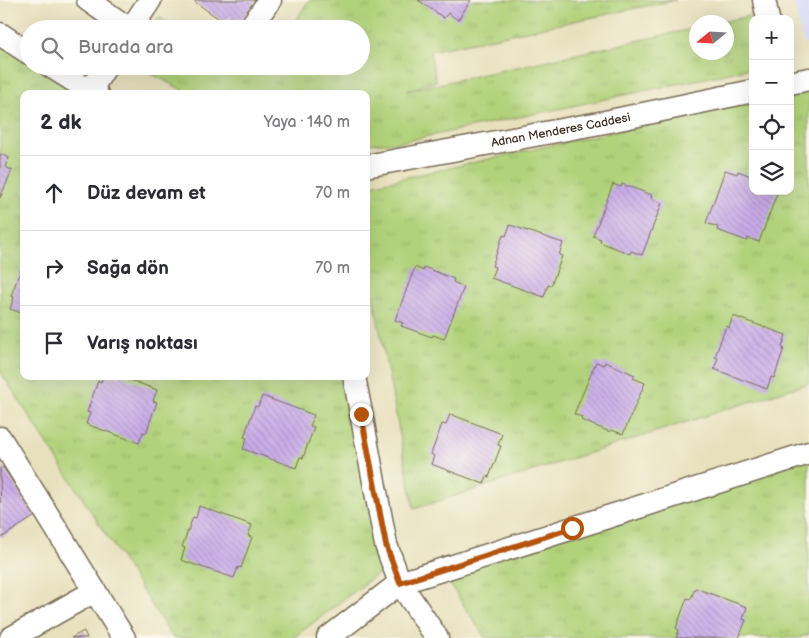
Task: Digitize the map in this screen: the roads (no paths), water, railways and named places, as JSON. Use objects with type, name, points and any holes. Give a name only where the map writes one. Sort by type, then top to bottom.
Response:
[{"type":"street","points":[[88,0],[117,20]]},
{"type":"street","points":[[136,20],[150,0]]},
{"type":"street","points":[[255,20],[270,0]]},
{"type":"street","points":[[764,0],[767,15]]},
{"type":"street","points":[[0,34],[20,47]]},
{"type":"street","points":[[65,75],[90,90]]},
{"type":"street","points":[[94,90],[102,75]]},
{"type":"street","points":[[794,82],[809,79]]},
{"type":"street","name":"Adnan Menderes Caddesi","points":[[370,165],[595,123],[749,91]]},
{"type":"street","points":[[355,380],[386,545],[400,583],[438,638]]},
{"type":"street","points":[[0,438],[124,638]]},
{"type":"street","points":[[328,638],[400,583],[809,453]]},
{"type":"street","points":[[11,638],[95,592]]},
{"type":"street","points":[[0,633],[3,638]]}]
